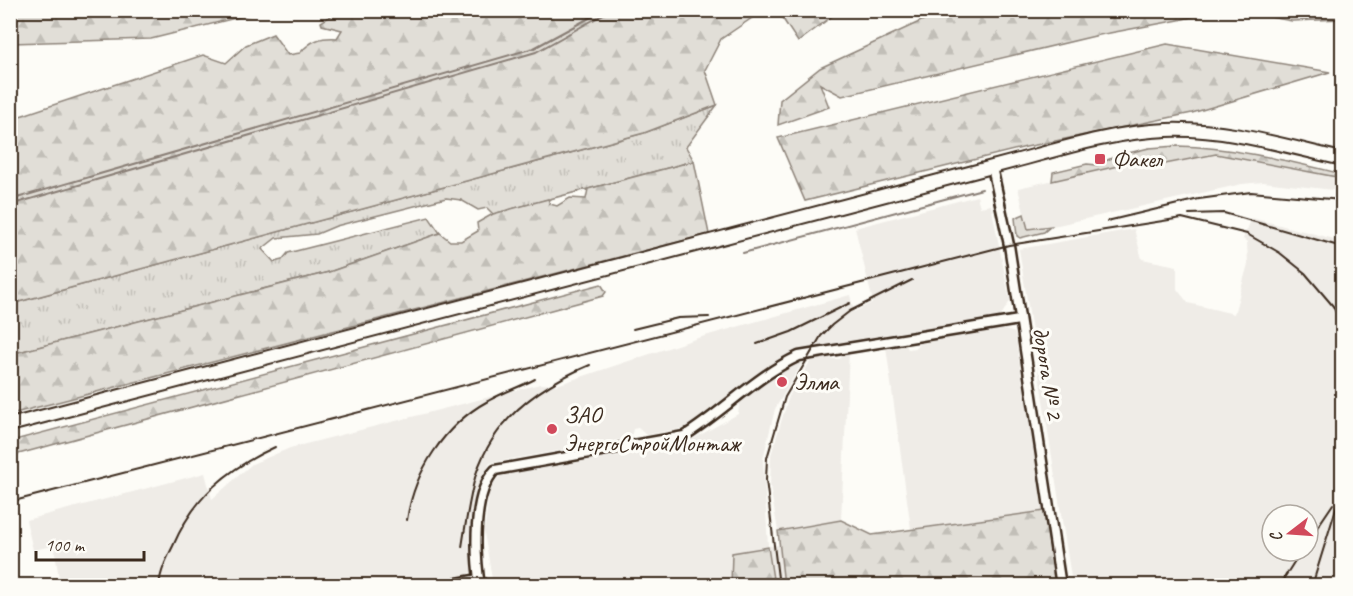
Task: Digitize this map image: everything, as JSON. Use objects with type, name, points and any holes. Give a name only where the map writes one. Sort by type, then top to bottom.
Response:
[{"type":"main road","points":[[10,425],[992,167],[1106,140],[1167,130],[1246,136],[1342,159]]},
{"type":"street","name":"дорога № 2","points":[[992,167],[1009,244],[1061,585]]},
{"type":"street","points":[[441,585],[479,582],[476,534],[485,486],[495,470],[684,436],[708,421],[774,368],[799,356],[1020,320]]},
{"type":"shaded area","points":[[1216,154],[1342,178],[1342,191],[1263,182],[1242,184],[1058,225],[1028,229],[1018,188],[1144,160],[1165,164]]},
{"type":"shaded area","points":[[977,196],[980,207],[991,205],[1010,301],[1000,317],[800,351],[772,364],[686,428],[646,435],[638,428],[633,429],[631,438],[490,463],[481,480],[469,541],[473,570],[465,577],[466,585],[60,585],[54,546],[33,550],[26,520],[205,473],[212,499],[252,464],[290,448],[540,384],[557,385],[698,338],[850,295],[854,312],[873,302],[855,228]]},
{"type":"shaded area","points":[[1252,218],[1342,241],[1342,585],[1079,585],[1071,577],[1019,249],[1134,229],[1142,259],[1177,266],[1177,289],[1188,303],[1234,314],[1248,264],[1247,242],[1243,239]]},
{"type":"shaded area","points":[[1002,329],[1015,333],[1044,511],[911,529],[886,347],[905,343],[908,349],[917,348],[919,341]]},
{"type":"shaded area","points":[[849,352],[841,520],[778,531],[770,486],[771,455],[789,396],[813,357],[830,356],[831,359],[840,359],[843,353]]},
{"type":"shaded area","points":[[795,361],[802,363],[775,409],[763,459],[768,546],[844,539],[851,585],[558,586],[557,580],[493,585],[484,532],[490,487],[501,475],[684,444],[738,414],[740,399],[777,370]]},
{"type":"green space","points":[[36,10],[260,10],[260,12],[151,39],[11,43],[11,13]]},
{"type":"green space","points":[[340,10],[839,11],[798,42],[779,13],[761,12],[721,39],[705,70],[717,105],[644,133],[11,304],[11,119],[203,55],[226,63],[246,45],[273,34],[288,55],[300,53],[317,40],[337,38],[342,30],[322,25],[321,22]]},
{"type":"green space","points":[[1263,10],[1342,11],[1342,19],[1292,21],[1253,14]]},
{"type":"green space","points":[[943,11],[1217,11],[1099,35],[842,96],[820,84],[829,107],[778,125],[780,100],[820,68]]},
{"type":"green space","points":[[1167,44],[1330,72],[1192,113],[1026,147],[805,201],[778,138]]},
{"type":"green space","points":[[717,105],[686,147],[694,161],[493,214],[487,208],[478,210],[461,200],[446,198],[336,226],[317,234],[276,238],[262,249],[274,262],[282,260],[288,253],[429,217],[440,233],[329,272],[11,354],[11,304],[644,133]]},
{"type":"green space","points":[[1177,146],[1219,149],[1260,156],[1342,174],[1342,178],[1216,154],[1165,164],[1144,160],[1052,181],[1053,172],[1087,164],[1097,165],[1116,156],[1149,148]]},
{"type":"green space","points":[[694,161],[709,234],[11,414],[11,354],[329,272],[440,233],[450,241],[461,241],[478,231],[477,223],[493,214],[548,199],[550,204],[557,206],[570,198],[586,199],[588,189]]},
{"type":"green space","points":[[1024,214],[1028,229],[1051,226],[1044,232],[1020,238],[1017,236],[1015,218]]},
{"type":"green space","points":[[601,284],[606,292],[603,296],[11,456],[11,441]]},
{"type":"green space","points":[[1044,511],[1056,585],[784,585],[778,531],[841,520],[872,535]]},
{"type":"green space","points":[[768,547],[774,585],[731,585],[732,553]]},
{"type":"waterway","points":[[10,200],[534,48],[604,10]]},
{"type":"waterway","points":[[10,205],[536,52],[611,10]]},
{"type":"waterway","points":[[743,253],[982,189]]},
{"type":"railway","points":[[1107,221],[1199,199],[1251,192],[1342,200]]},
{"type":"railway","points":[[1189,214],[1224,213],[1342,247]]},
{"type":"railway","points":[[10,502],[1009,245],[1182,218],[1247,234],[1280,253],[1305,273],[1333,306],[1342,326]]},
{"type":"railway","points":[[779,586],[766,480],[767,458],[785,397],[821,336],[832,325],[850,311],[912,280]]},
{"type":"railway","points":[[757,344],[791,332],[850,303]]},
{"type":"railway","points":[[633,329],[678,318],[709,317]]},
{"type":"railway","points":[[462,547],[476,474],[494,437],[507,421],[536,394],[571,373],[590,365]]},
{"type":"railway","points":[[407,520],[416,485],[424,468],[445,437],[472,411],[535,379]]},
{"type":"railway","points":[[159,586],[164,565],[181,529],[202,499],[227,475],[275,447]]},
{"type":"railway","points":[[1312,586],[1342,489]]},
{"type":"railway","points":[[1320,523],[1333,504]]},
{"type":"railway","points":[[1279,586],[1293,563]]},
{"type":"place","name":"Факел","points":[[1100,159]]},
{"type":"place","name":"Элма","points":[[782,382]]},
{"type":"place","name":"ЗАО ЭнергоСтройМонтаж","points":[[552,429]]}]
